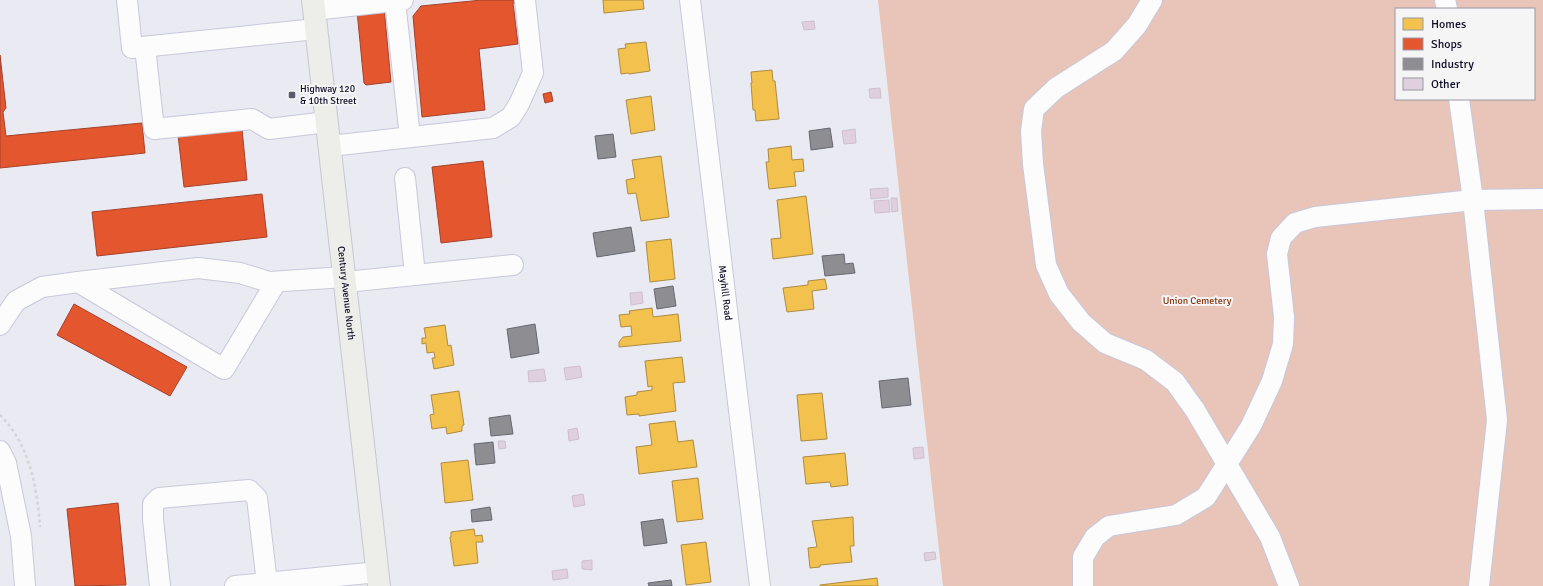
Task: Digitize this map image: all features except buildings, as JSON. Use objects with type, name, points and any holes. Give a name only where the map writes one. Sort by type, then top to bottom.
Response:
[{"type":"main road","name":"Century Avenue North","points":[[314,13],[378,579]]},
{"type":"street","points":[[127,0],[132,48],[145,47],[314,13],[392,1],[410,137]]},
{"type":"street","points":[[330,146],[493,128],[511,117],[519,104],[533,73],[525,0]]},
{"type":"street","name":"Mayhill Road","points":[[690,0],[760,586]]},
{"type":"street","points":[[1152,0],[1137,25],[1114,51],[1056,88],[1034,109],[1031,131],[1033,164],[1046,265],[1059,294],[1081,322],[1105,343],[1146,360],[1175,382],[1195,410],[1227,462],[1270,537],[1288,586]]},
{"type":"street","points":[[145,47],[154,128],[252,120],[269,129],[327,122]]},
{"type":"street","points":[[1459,100],[1473,200],[1497,420],[1479,586]]},
{"type":"street","points":[[405,178],[416,275]]},
{"type":"street","points":[[1083,586],[1083,557],[1095,537],[1109,526],[1176,516],[1206,497],[1251,426],[1272,381],[1283,344],[1284,317],[1277,254],[1281,238],[1295,223],[1315,217],[1473,200],[1543,199]]},
{"type":"street","points":[[0,325],[16,301],[42,287],[78,282],[198,268],[240,274],[269,282],[276,282],[345,280],[416,275],[513,265]]},
{"type":"street","points":[[78,282],[224,369],[276,282]]},
{"type":"street","points":[[0,451],[6,463],[21,536],[25,586]]},
{"type":"street","points":[[160,586],[152,504],[159,498],[249,490],[257,498],[267,583]]},
{"type":"street","points":[[235,586],[267,583],[378,579]]},
{"type":"green space","name":"Union Cemetery","points":[[878,0],[1543,0],[1543,586],[943,586]]},
{"type":"place","name":"Highway 120 & 10th Street","points":[[292,95]]}]
